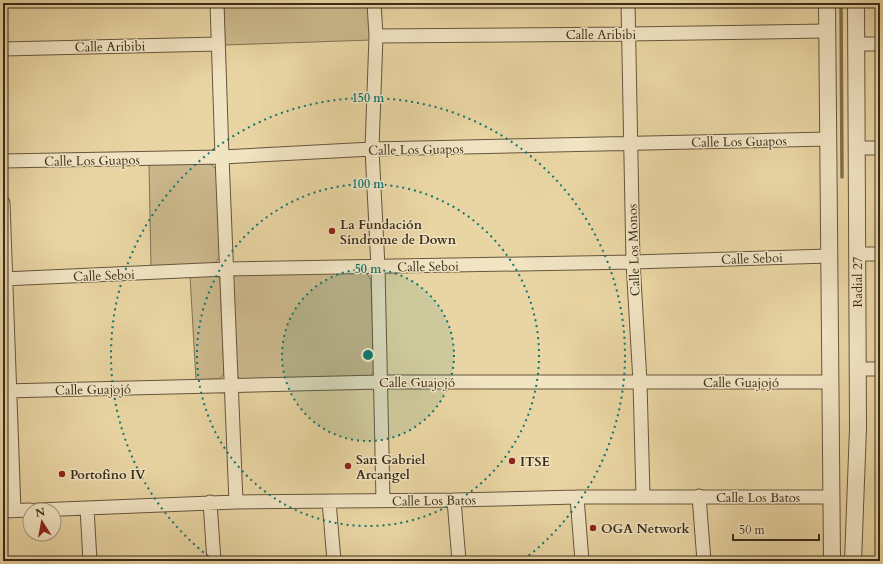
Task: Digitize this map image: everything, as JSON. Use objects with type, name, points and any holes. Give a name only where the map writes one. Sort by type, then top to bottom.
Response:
[{"type":"street","points":[[217,3],[236,502]]},
{"type":"street","points":[[374,3],[376,36],[372,149],[378,267],[383,500]]},
{"type":"street","name":"Calle Los Monos","points":[[628,3],[633,262],[640,382],[643,496]]},
{"type":"street","points":[[827,3],[832,561]]},
{"type":"street","name":"Radial 27","points":[[853,561],[858,415],[856,3]]},
{"type":"street","name":"Calle Aribibi","points":[[376,36],[827,31]]},
{"type":"street","name":"Calle Aribibi","points":[[3,49],[218,44]]},
{"type":"street","points":[[857,44],[880,44]]},
{"type":"street","name":"Calle Los Guapos","points":[[3,161],[222,157],[372,149],[828,139]]},
{"type":"street","points":[[856,148],[880,148]]},
{"type":"street","points":[[3,203],[8,511],[22,510]]},
{"type":"street","points":[[857,254],[880,254]]},
{"type":"street","name":"Calle Seboi","points":[[4,279],[226,270],[633,262],[829,256]]},
{"type":"street","points":[[831,382],[839,389],[844,390],[857,374],[880,369]]},
{"type":"street","name":"Calle Guajojó","points":[[7,391],[380,382],[831,382]]},
{"type":"street","points":[[831,411],[837,406],[847,403],[853,407],[858,415]]},
{"type":"street","name":"Calle Los Batos","points":[[62,509],[210,502],[454,500],[643,496],[831,497]]},
{"type":"street","points":[[698,496],[704,561]]},
{"type":"street","points":[[577,497],[582,561]]},
{"type":"street","points":[[454,500],[459,561]]},
{"type":"street","points":[[329,501],[334,561]]},
{"type":"street","points":[[210,502],[214,561]]},
{"type":"street","points":[[87,508],[90,561]]},
{"type":"shaded area","points":[[224,3],[371,3],[372,40],[225,45]]},
{"type":"shaded area","points":[[208,163],[216,169],[220,257],[214,264],[151,267],[149,164]]},
{"type":"shaded area","points":[[363,271],[371,280],[374,371],[370,376],[242,380],[238,377],[235,372],[232,279],[234,276],[242,274]]},
{"type":"shaded area","points":[[216,275],[220,279],[224,373],[222,377],[218,379],[196,380],[190,276]]},
{"type":"waterway","points":[[841,3],[842,177]]},
{"type":"place","name":"La Fundación Síndrome de Down","points":[[332,231]]},
{"type":"place","name":"ITSE","points":[[512,461]]},
{"type":"place","name":"San Gabriel Arcangel","points":[[348,466]]},
{"type":"place","name":"Portofino IV","points":[[62,474]]},
{"type":"place","name":"OGA Network","points":[[593,528]]}]
